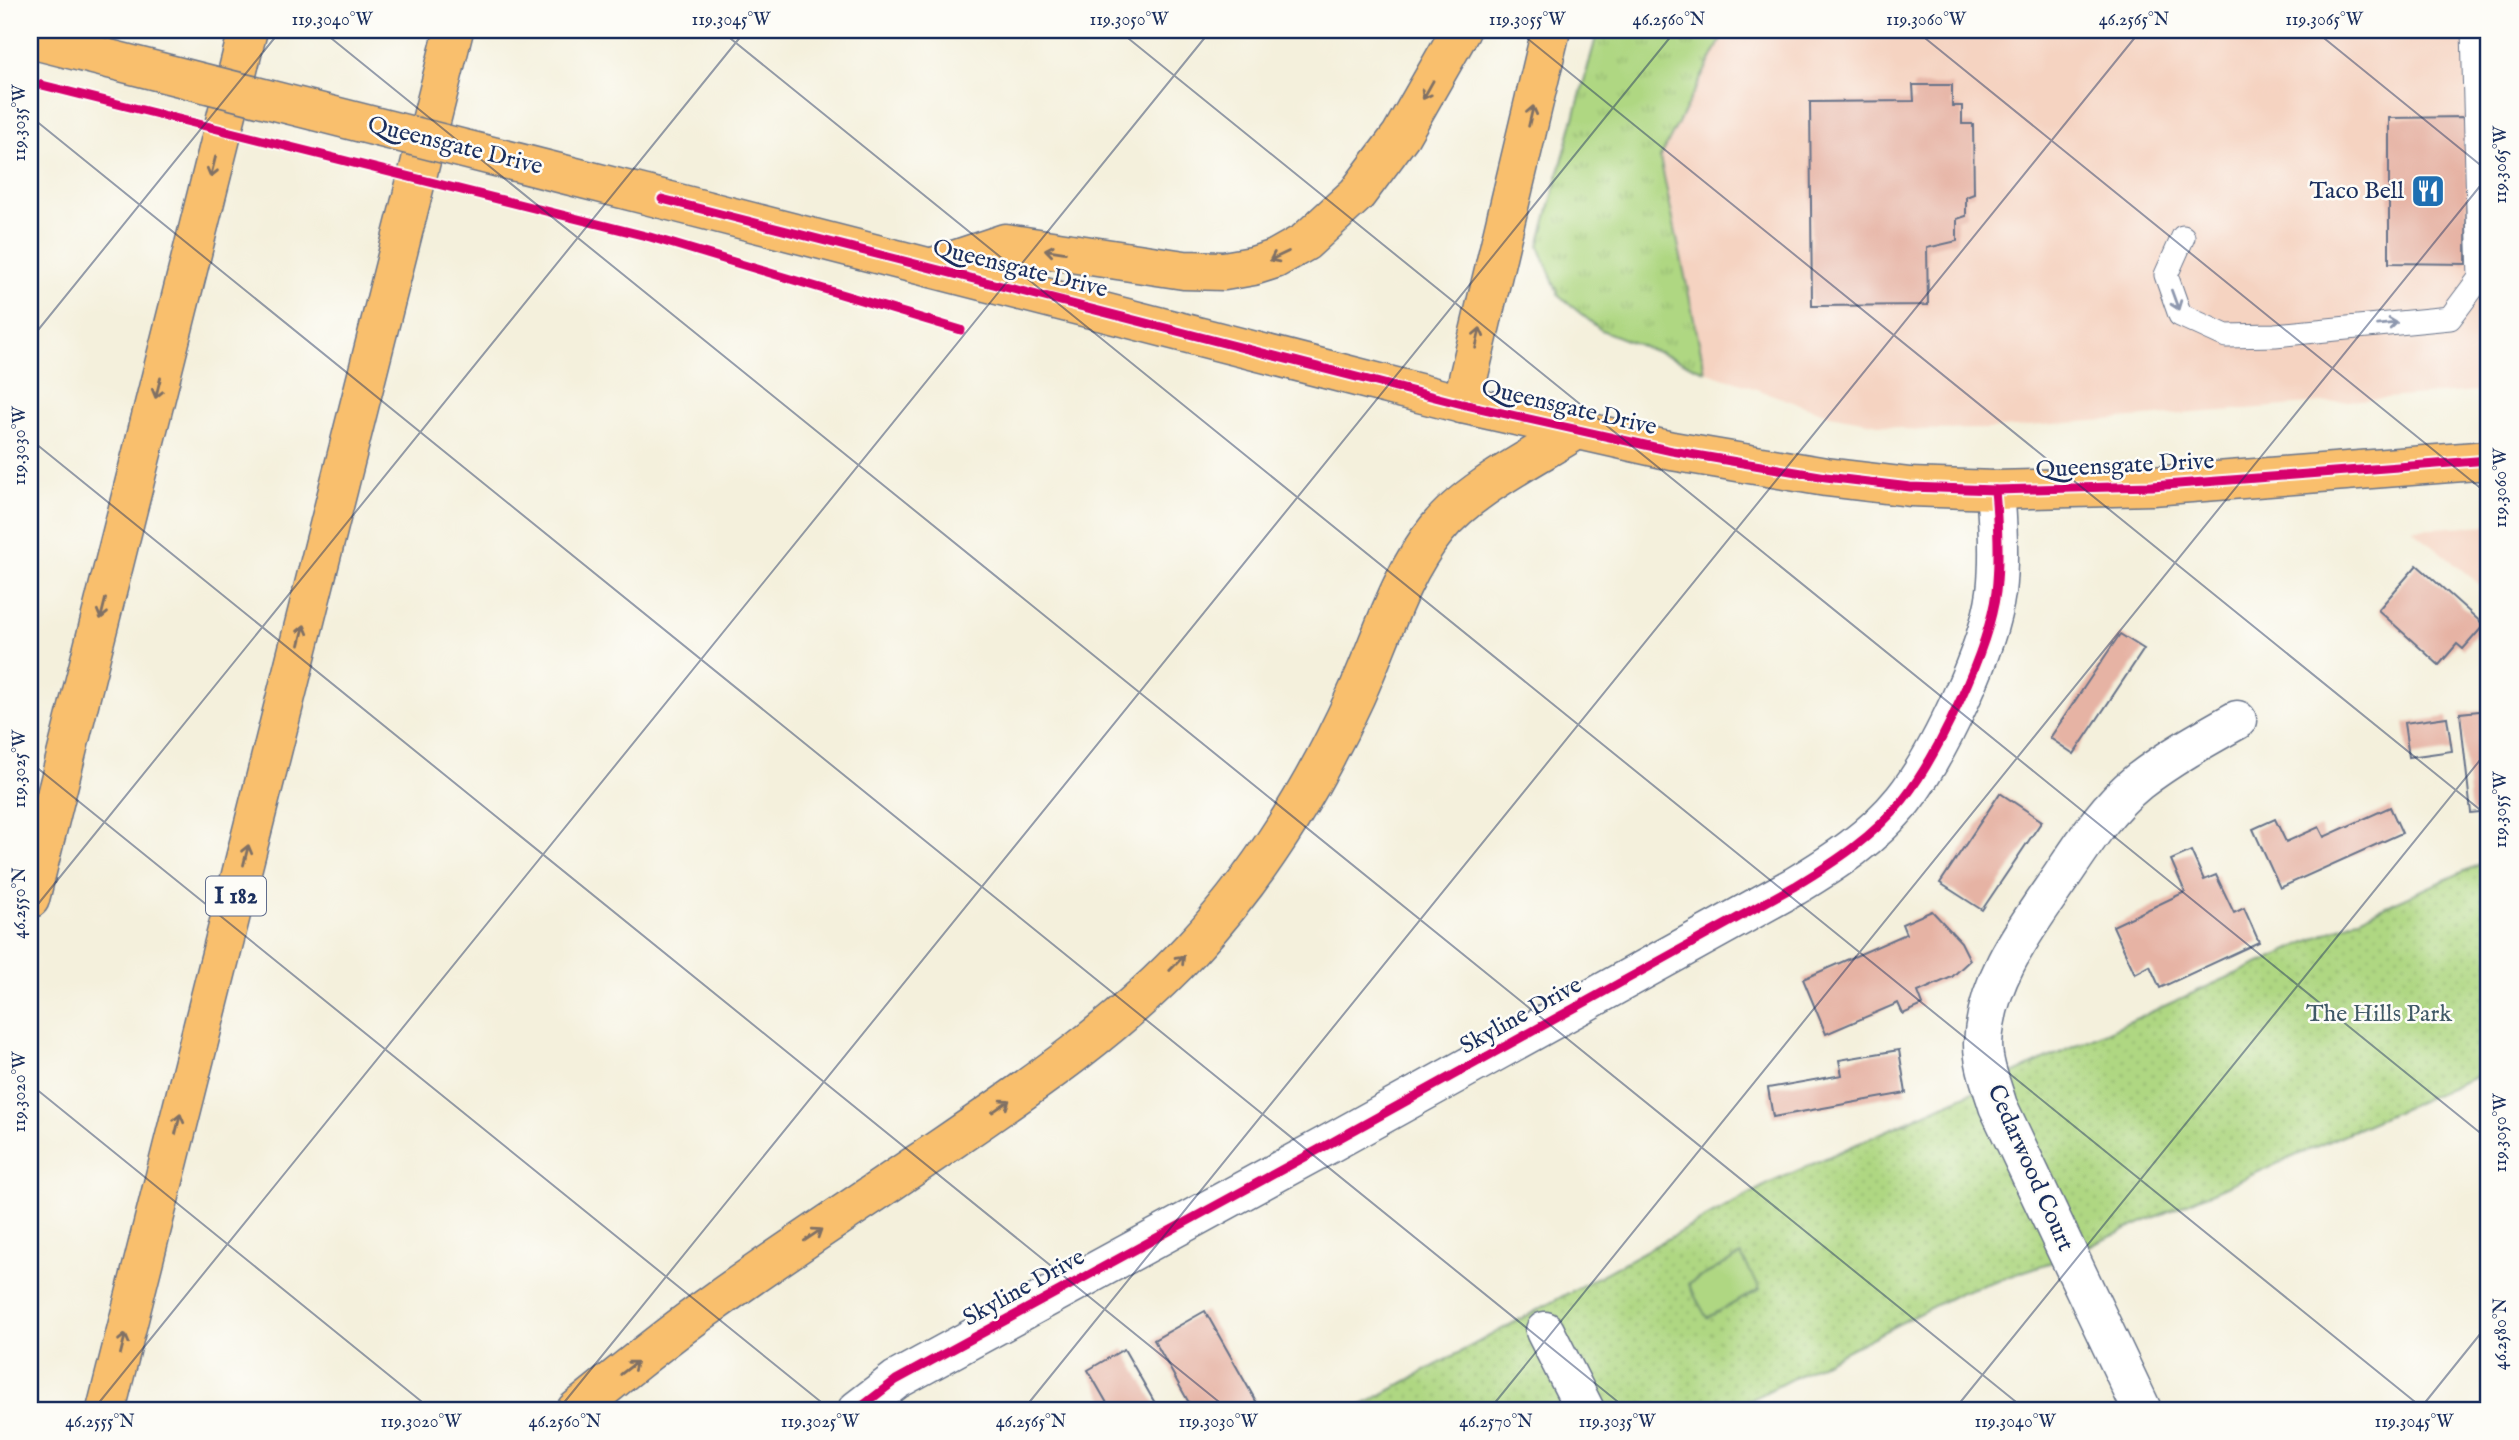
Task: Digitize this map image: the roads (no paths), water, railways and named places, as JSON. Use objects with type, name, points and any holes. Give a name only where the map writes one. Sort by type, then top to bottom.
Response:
[{"type":"main road","points":[[30,900],[248,30]]},
{"type":"main road","name":"I 182","points":[[106,1410],[454,30]]},
{"type":"main road","points":[[366,382],[482,30]]},
{"type":"main road","points":[[933,267],[1005,243],[1184,270],[1224,271],[1253,267],[1275,259],[1305,242],[1357,194],[1401,135],[1461,30]]},
{"type":"main road","points":[[1462,404],[1551,30]]},
{"type":"main road","name":"Queensgate Drive","points":[[30,39],[1462,404],[1672,451],[1826,477],[1910,487],[1995,490],[2152,486],[2489,460]]},
{"type":"main road","points":[[576,1410],[711,1304],[1041,1079],[1109,1027],[1158,983],[1237,896],[1299,808],[1356,695],[1406,577],[1420,551],[1438,527],[1457,508],[1479,492],[1577,430]]},
{"type":"street","name":"Skyline Drive","points":[[856,1410],[897,1380],[1795,886],[1851,850],[1888,816],[1915,782],[1952,715],[1984,640],[1992,613],[1998,572],[1995,490]]},
{"type":"street","name":"Cedarwood Court","points":[[2142,1410],[1998,1106],[1986,1066],[1983,1045],[1987,1014],[1998,979],[2014,945],[2098,822],[2137,783],[2178,753],[2237,720]]},
{"type":"street","points":[[1545,1331],[1585,1410]]},
{"type":"lane","points":[[2183,237],[2166,275],[2180,315],[2225,336],[2275,335],[2450,318],[2480,278],[2473,30]]},
{"type":"place","name":"Taco Bell","points":[[2428,191]]},
{"type":"park label","name":"The Hills Park","points":[[2379,1014]]}]
